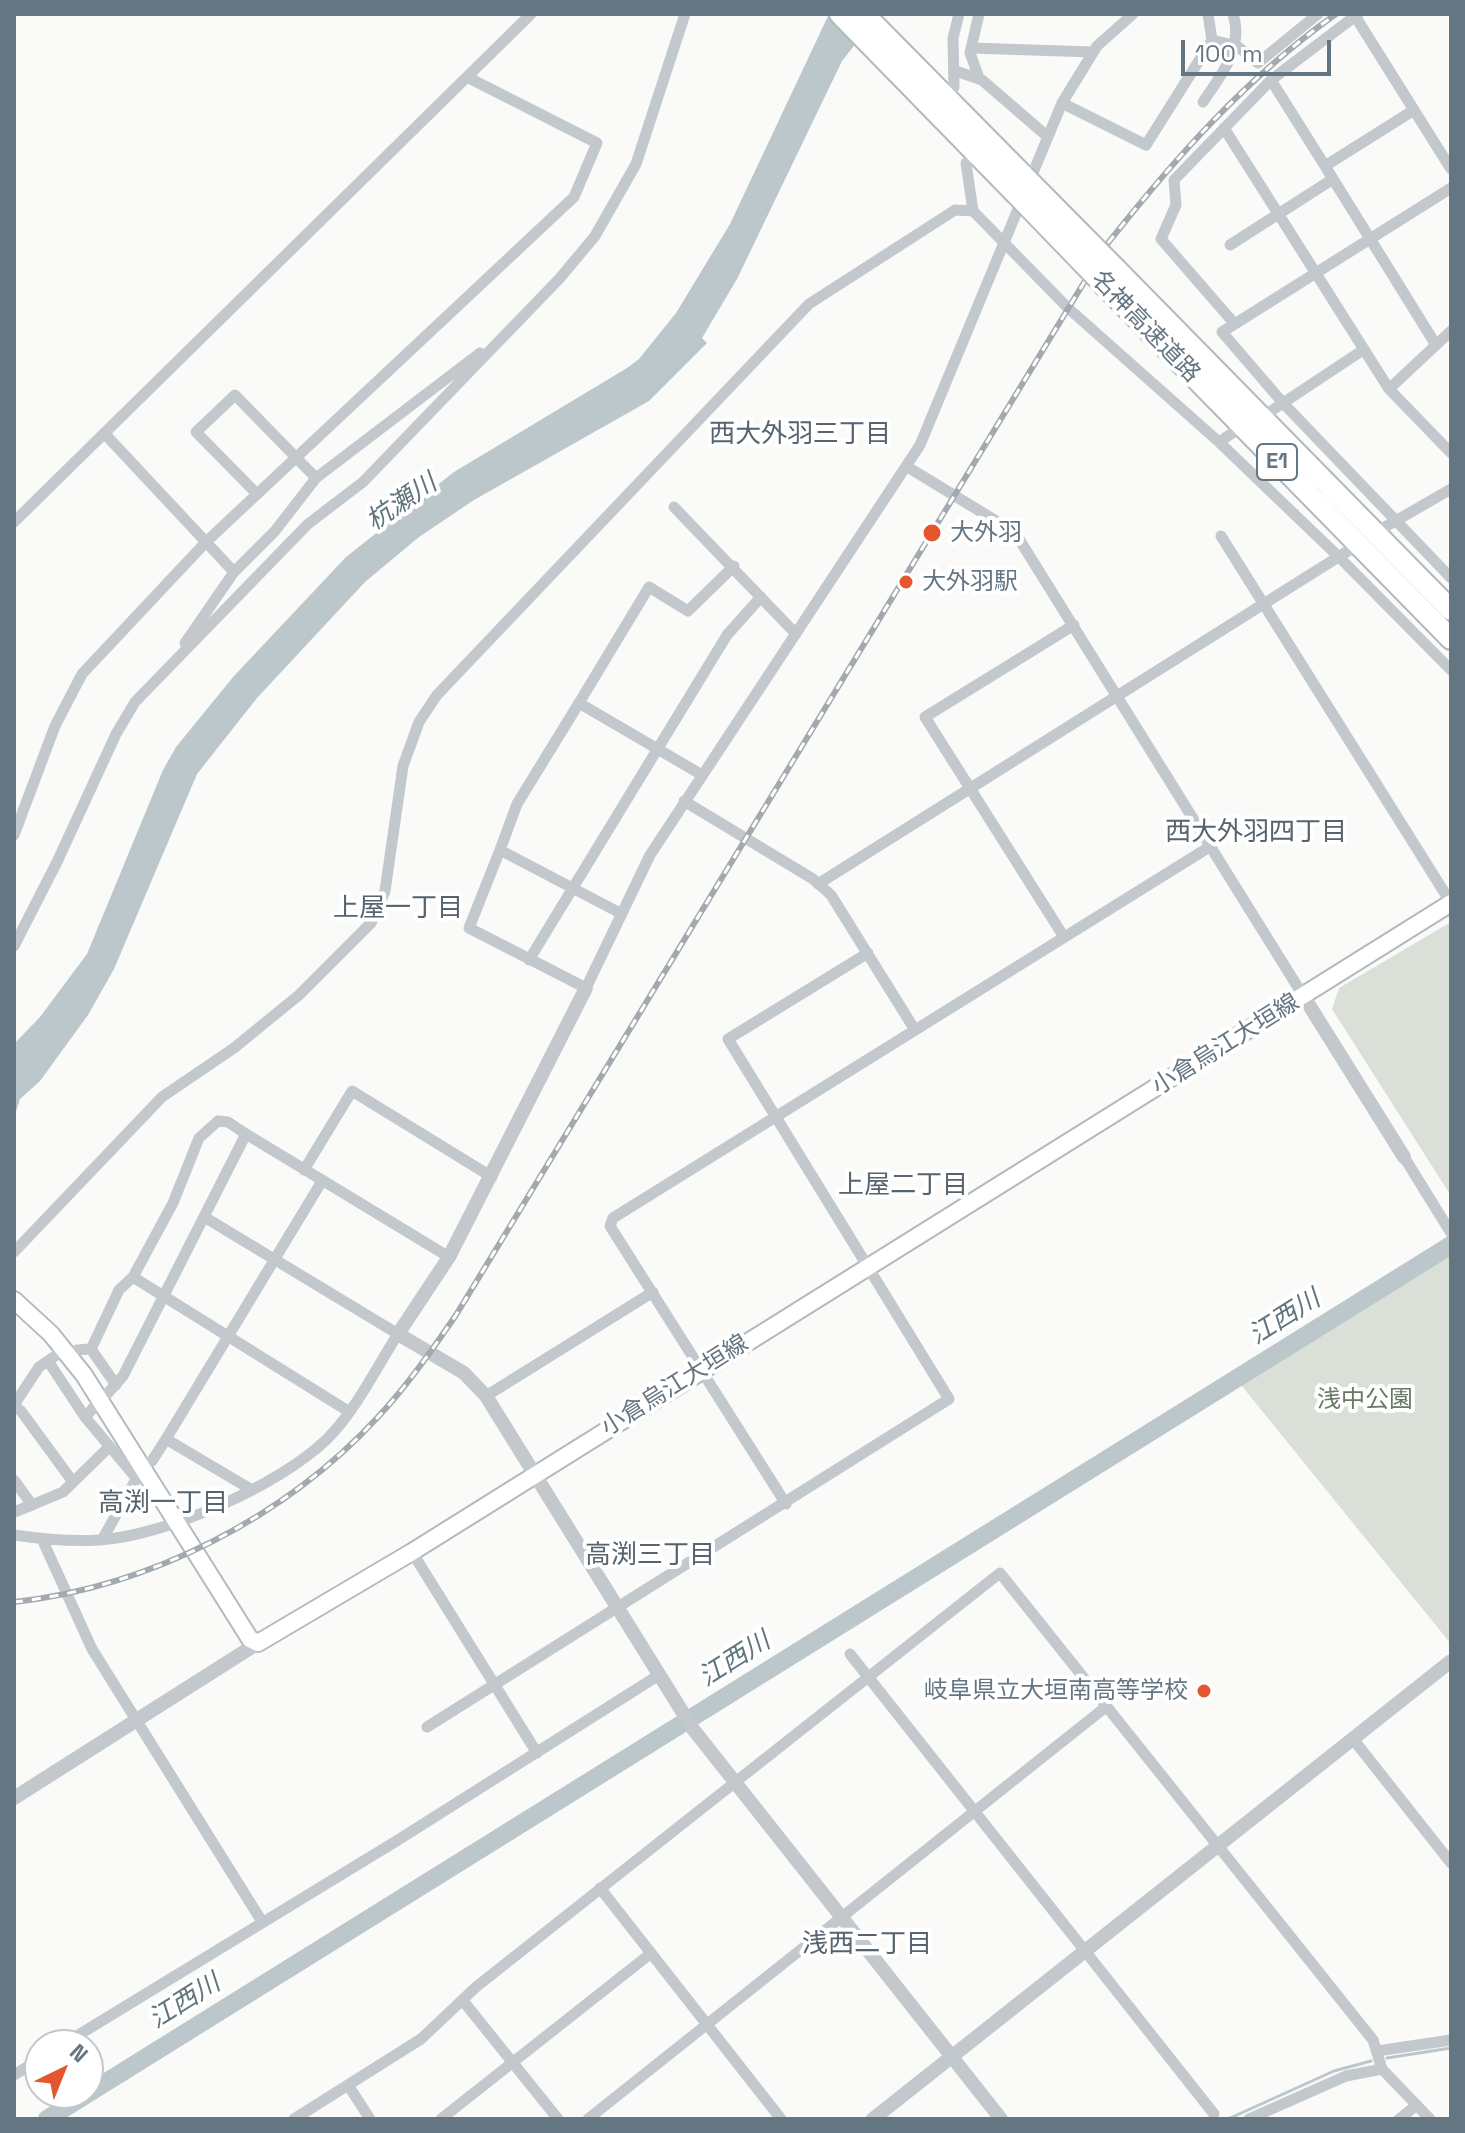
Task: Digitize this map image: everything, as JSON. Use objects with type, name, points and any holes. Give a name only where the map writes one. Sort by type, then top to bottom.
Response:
[{"type":"highway","name":"名神高速道路","points":[[840,14],[895,58],[1110,277],[1451,639]]},
{"type":"highway","name":"名神高速道路","points":[[864,14],[895,58]]},
{"type":"highway","name":"名神高速道路","points":[[1110,277],[1451,610]]},
{"type":"main road","name":"小倉烏江大垣線","points":[[258,1643],[284,1631],[412,1552],[1451,903]]},
{"type":"main road","points":[[17,1306],[51,1334],[84,1375],[140,1473],[177,1520],[250,1639],[258,1643]]},
{"type":"street","points":[[14,522],[531,14]]},
{"type":"street","points":[[14,946],[116,734],[135,702],[308,524],[363,482],[560,278],[611,213],[636,164],[685,14]]},
{"type":"street","points":[[954,87],[953,38],[959,14]]},
{"type":"street","points":[[979,14],[971,48],[979,78]]},
{"type":"street","points":[[14,1535],[42,1539],[102,1540],[177,1520],[252,1490],[299,1463],[328,1438],[348,1411],[449,1257],[492,1177],[650,855],[906,466],[934,415],[1062,103],[1092,52],[1133,14]]},
{"type":"street","points":[[1062,103],[1146,145],[1212,40],[1208,14]]},
{"type":"street","points":[[1203,102],[1227,66],[1235,46],[1233,14]]},
{"type":"street","points":[[1212,40],[1235,46],[1258,63],[1318,14]]},
{"type":"street","points":[[1233,322],[1161,239],[1176,205],[1174,180],[1271,80],[1356,15],[1451,169]]},
{"type":"street","points":[[971,48],[1092,52]]},
{"type":"street","points":[[956,71],[979,78],[1048,137]]},
{"type":"street","points":[[14,835],[74,684],[206,542],[574,197],[597,143],[467,77]]},
{"type":"street","points":[[1271,80],[1436,345]]},
{"type":"street","points":[[1325,166],[1414,110]]},
{"type":"street","points":[[1224,128],[1389,389],[1451,453]]},
{"type":"street","points":[[966,163],[973,211],[1077,315],[1219,442],[1340,558],[1451,670]]},
{"type":"street","points":[[1230,245],[1333,179]]},
{"type":"street","points":[[1451,188],[1233,322],[1222,332],[1390,524],[1451,578]]},
{"type":"street","points":[[14,1252],[162,1097],[234,1048],[299,995],[371,923],[385,891],[403,766],[419,722],[446,686],[809,304],[955,210],[973,211]]},
{"type":"street","points":[[1389,389],[1451,331]]},
{"type":"street","points":[[1271,411],[1363,350]]},
{"type":"street","points":[[179,658],[184,644],[234,572],[275,531],[316,478],[418,397],[425,396],[478,354],[489,351]]},
{"type":"street","points":[[257,494],[196,432],[235,395],[316,478]]},
{"type":"street","points":[[1219,442],[1234,432]]},
{"type":"street","points":[[104,433],[234,572]]},
{"type":"street","points":[[906,466],[1019,539],[1451,1233]]},
{"type":"street","points":[[1390,524],[1451,489]]},
{"type":"street","points":[[674,507],[796,634]]},
{"type":"street","points":[[1221,536],[1451,903]]},
{"type":"street","points":[[818,884],[1351,549]]},
{"type":"street","points":[[586,988],[469,928],[517,804],[649,587],[688,611],[734,566]]},
{"type":"street","points":[[529,960],[727,635],[761,597]]},
{"type":"street","points":[[1064,937],[925,717],[1074,625]]},
{"type":"street","points":[[579,703],[702,775]]},
{"type":"street","points":[[684,801],[831,895],[915,1030]]},
{"type":"street","points":[[786,1504],[610,1226],[613,1218],[1211,846]]},
{"type":"street","points":[[500,850],[622,914]]},
{"type":"street","points":[[427,1727],[949,1399],[728,1039],[868,953]]},
{"type":"street","points":[[304,1170],[352,1091],[492,1177]]},
{"type":"street","points":[[91,1349],[119,1290],[133,1277],[173,1203],[199,1138],[218,1121],[228,1122],[449,1257]]},
{"type":"street","points":[[91,1349],[112,1389],[206,1218],[246,1134]]},
{"type":"street","points":[[102,1540],[140,1473],[166,1439],[322,1181]]},
{"type":"street","points":[[206,1218],[433,1352],[464,1373],[486,1396],[693,1729],[1001,2119]]},
{"type":"street","points":[[133,1277],[348,1411]]},
{"type":"street","points":[[486,1396],[653,1292]]},
{"type":"street","points":[[77,1350],[91,1349]]},
{"type":"street","points":[[73,1482],[21,1411],[14,1406],[39,1367],[53,1358],[85,1417],[109,1447],[140,1473]]},
{"type":"street","points":[[85,1417],[95,1406]]},
{"type":"street","points":[[166,1439],[252,1490]]},
{"type":"street","points":[[14,1512],[63,1492],[109,1447]]},
{"type":"street","points":[[14,1480],[32,1505]]},
{"type":"street","points":[[42,1539],[92,1649],[261,1920]]},
{"type":"street","points":[[412,1552],[537,1753]]},
{"type":"street","points":[[294,2119],[421,2039],[464,2002],[476,1987],[1000,1573],[1373,2040],[1382,2069],[1430,2119]]},
{"type":"street","points":[[14,1798],[258,1643]]},
{"type":"street","points":[[850,1654],[1214,2114]]},
{"type":"street","points":[[873,2119],[1451,1661]]},
{"type":"street","points":[[87,2029],[660,1678]]},
{"type":"street","points":[[588,2119],[1107,1706]]},
{"type":"street","points":[[1353,1739],[1451,1863]]},
{"type":"street","points":[[600,1888],[781,2119]]},
{"type":"street","points":[[441,2119],[650,1954]]},
{"type":"street","points":[[464,2002],[558,2119]]},
{"type":"street","points":[[1377,2051],[1451,2040]]},
{"type":"street","points":[[1249,2119],[1346,2076],[1382,2069]]},
{"type":"street","points":[[348,2085],[370,2119]]},
{"type":"street","points":[[1399,2119],[1417,2105]]},
{"type":"green space","points":[[1451,922],[1451,1196],[1332,1009],[1339,988]]},
{"type":"green space","name":"浅中公園","points":[[1451,1245],[1451,1644],[1237,1380]]},
{"type":"shaded area","points":[[829,14],[869,14],[853,47],[842,61],[737,279],[702,338],[707,343],[649,401],[474,500],[419,537],[365,582],[257,698],[197,774],[114,969],[88,1015],[40,1081],[20,1099],[14,1118],[14,1044],[40,1017],[87,954],[163,770],[176,747],[234,676],[346,557],[454,472],[639,359],[676,313],[730,224]]},
{"type":"waterway","name":"江西川","points":[[47,2119],[1451,1245]]},
{"type":"waterway","points":[[1387,2058],[1451,2048]]},
{"type":"waterway","points":[[1228,2119],[1334,2071],[1371,2061]]},
{"type":"railway","points":[[14,1602],[65,1594],[115,1581],[165,1563],[212,1541],[258,1516],[301,1486],[342,1453],[399,1393],[456,1315],[1108,243],[1214,120],[1272,65],[1336,14]]},
{"type":"place","name":"大外羽","points":[[932,533]]},
{"type":"place","name":"大外羽駅","points":[[906,582]]},
{"type":"place","name":"岐阜県立大垣南高等学校","points":[[1204,1691]]},
{"type":"district","name":"西大外羽三丁目","points":[[800,435]]},
{"type":"district","name":"西大外羽四丁目","points":[[1256,833]]},
{"type":"district","name":"上屋一丁目","points":[[398,909]]},
{"type":"district","name":"上屋二丁目","points":[[903,1186]]},
{"type":"district","name":"高渕一丁目","points":[[163,1504]]},
{"type":"district","name":"高渕三丁目","points":[[650,1556]]},
{"type":"district","name":"浅西二丁目","points":[[867,1945]]},
{"type":"water label","name":"杭瀬川","points":[[402,503]]}]
